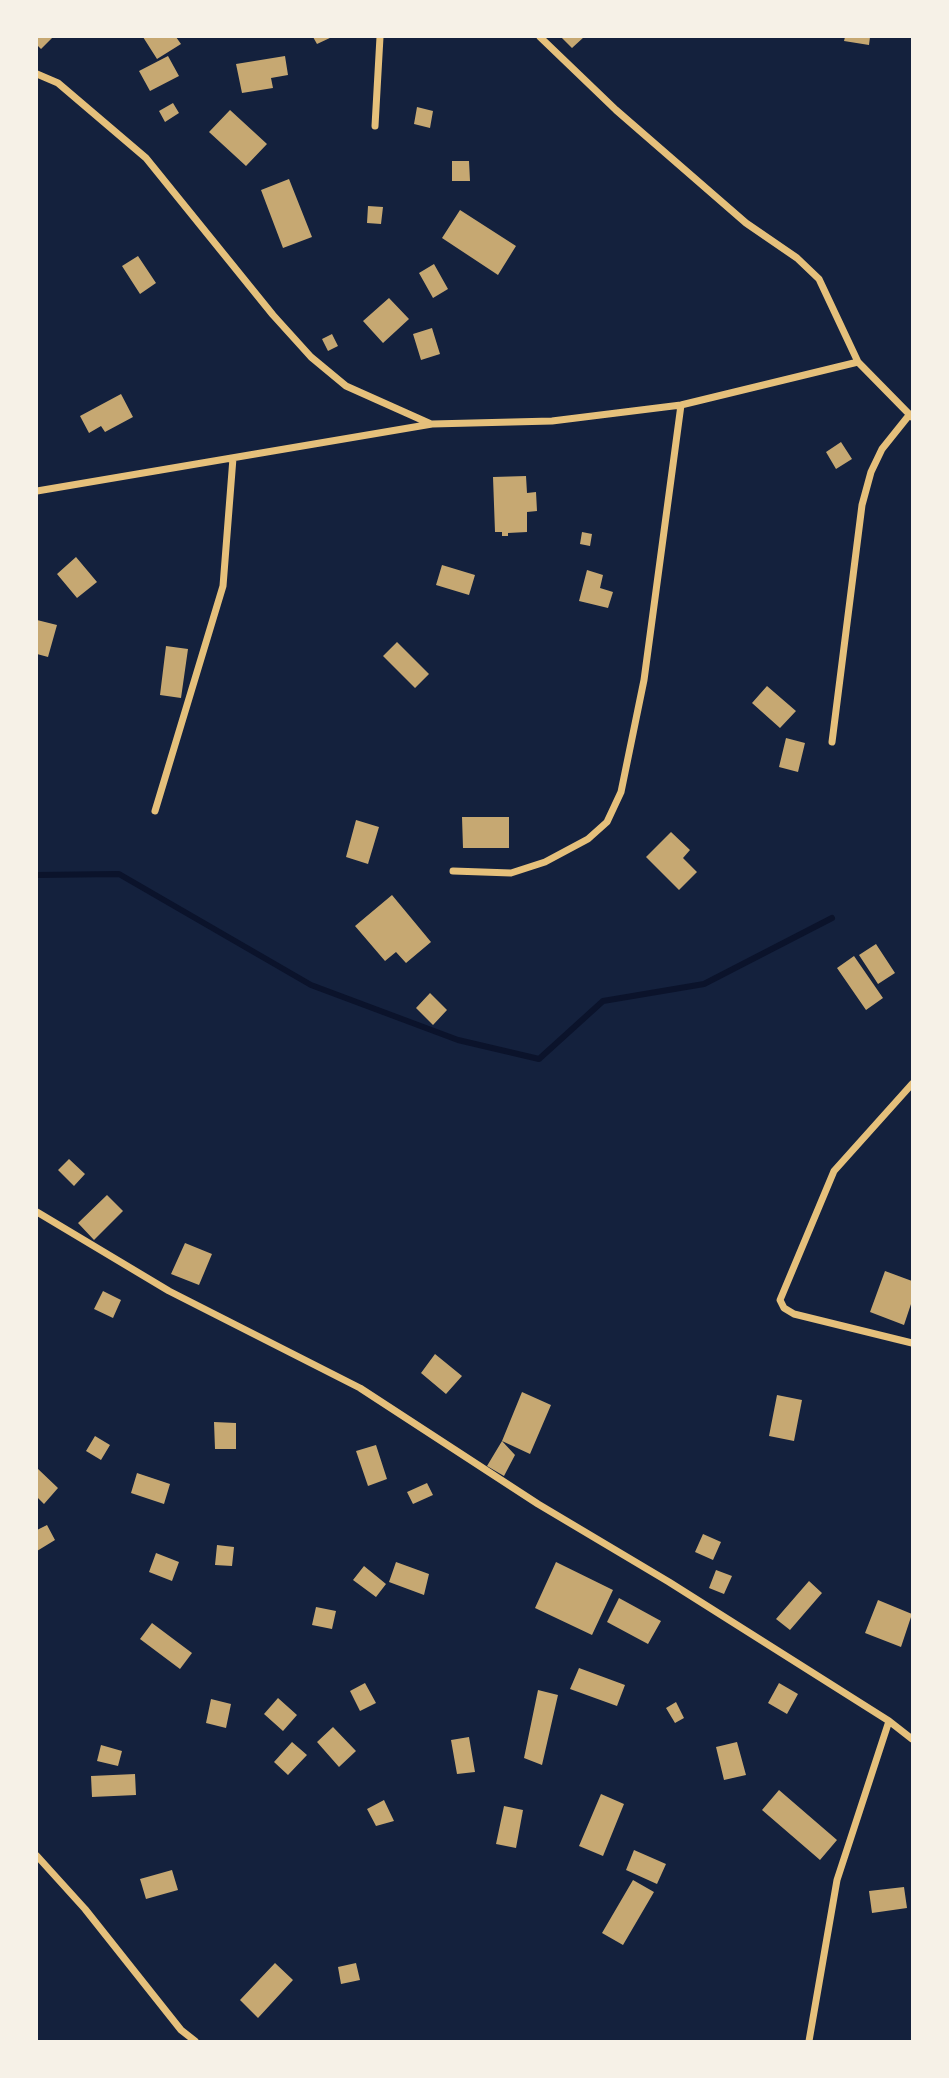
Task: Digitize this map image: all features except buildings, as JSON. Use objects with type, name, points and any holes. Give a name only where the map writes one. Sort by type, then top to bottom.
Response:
[{"type":"street","points":[[375,126],[380,37]]},
{"type":"street","points":[[540,37],[616,110],[746,223],[797,258],[819,279],[858,362],[911,416],[882,449],[871,472],[862,505],[832,742]]},
{"type":"street","points":[[37,74],[58,83],[146,158],[311,356],[346,386],[432,424]]},
{"type":"street","points":[[37,491],[432,424],[552,421],[681,405],[858,362]]},
{"type":"street","points":[[453,871],[510,873],[545,862],[588,839],[607,822],[621,792],[644,680],[681,405]]},
{"type":"street","points":[[155,811],[223,586],[233,458]]},
{"type":"street","points":[[912,1084],[834,1171],[780,1300],[785,1308],[794,1314],[912,1343]]},
{"type":"street","points":[[37,1212],[169,1291],[360,1388],[538,1504],[669,1582],[889,1721],[912,1739]]},
{"type":"street","points":[[809,2041],[837,1880],[889,1721]]},
{"type":"street","points":[[37,1856],[85,1909],[181,2030],[195,2041]]},
{"type":"waterway","points":[[37,875],[119,874],[311,985],[458,1040],[539,1059],[603,1001],[704,984],[832,918]]}]
